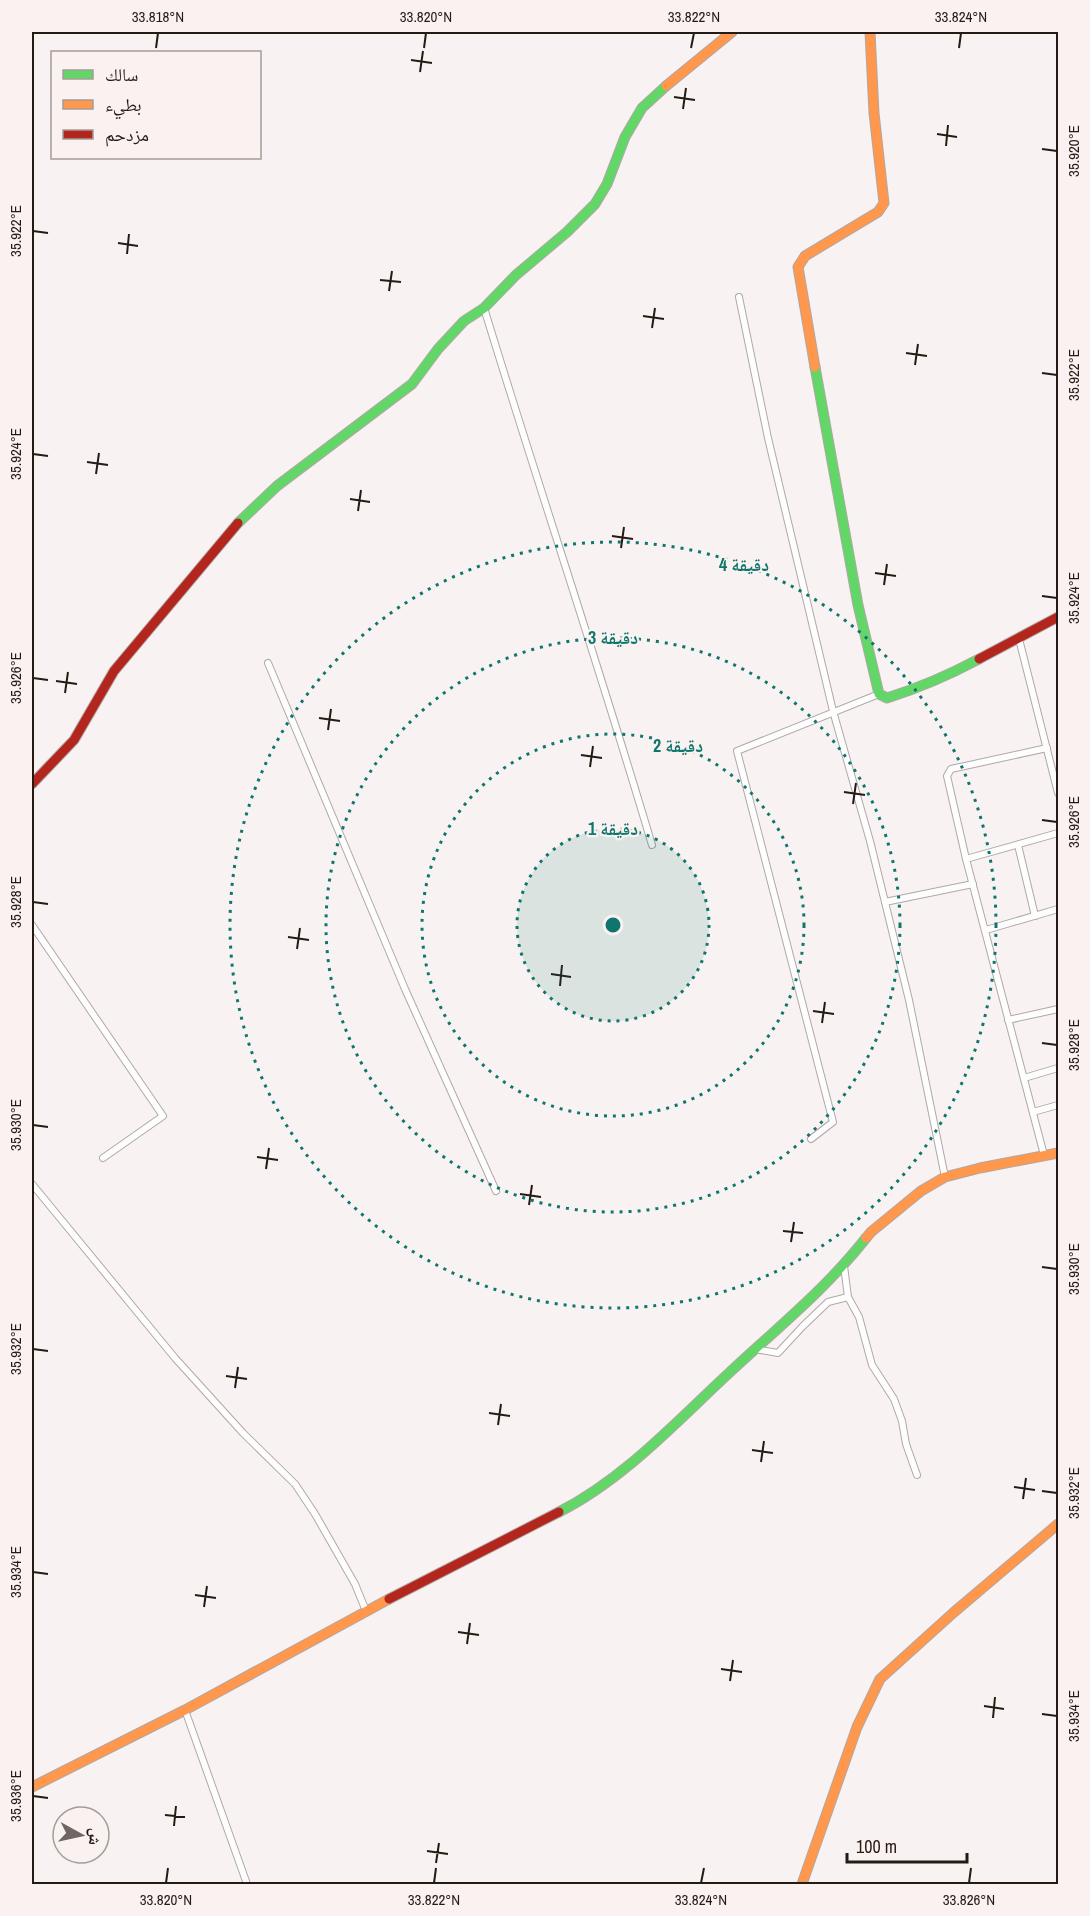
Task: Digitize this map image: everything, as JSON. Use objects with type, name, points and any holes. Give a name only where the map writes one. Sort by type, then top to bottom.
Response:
[{"type":"street","points":[[32,784],[74,740],[114,671],[244,516],[277,486],[412,384],[445,341],[464,321],[484,308],[516,275],[567,232],[595,204],[607,184],[625,137],[642,108],[732,32]]},
{"type":"street","points":[[870,32],[874,113],[884,203],[878,212],[805,256],[798,267],[798,274],[856,594],[879,694],[890,698],[912,690],[975,663],[1059,617]]},
{"type":"street","points":[[739,297],[768,438],[833,711],[870,841],[913,1018],[945,1177]]},
{"type":"street","points":[[484,308],[541,495],[603,680],[652,845]]},
{"type":"street","points":[[1018,639],[1059,793]]},
{"type":"street","points":[[268,663],[405,989],[496,1191]]},
{"type":"street","points":[[811,1139],[833,1122],[737,751],[879,694]]},
{"type":"street","points":[[1044,1155],[947,782],[948,772],[956,768],[1047,748]]},
{"type":"street","points":[[966,859],[1059,833]]},
{"type":"street","points":[[1018,845],[1035,916]]},
{"type":"street","points":[[885,902],[973,884]]},
{"type":"street","points":[[986,930],[1059,909]]},
{"type":"street","points":[[32,925],[163,1116],[103,1158]]},
{"type":"street","points":[[1008,1020],[1059,1009]]},
{"type":"street","points":[[1024,1078],[1059,1068]]},
{"type":"street","points":[[1034,1112],[1059,1106]]},
{"type":"street","points":[[32,1787],[185,1710],[366,1611],[581,1501],[619,1473],[657,1440],[794,1316],[844,1266],[873,1231],[921,1191],[945,1177],[1059,1153]]},
{"type":"street","points":[[32,1184],[175,1358],[243,1433],[295,1484],[355,1584],[366,1611]]},
{"type":"street","points":[[844,1266],[848,1297],[859,1317],[872,1365],[894,1399],[917,1475]]},
{"type":"street","points":[[755,1349],[778,1353],[828,1302],[848,1297]]},
{"type":"street","points":[[802,1884],[857,1728],[880,1680],[953,1613],[1059,1524]]},
{"type":"street","points":[[185,1710],[247,1884]]},
{"type":"traffic: fast","points":[[238,523],[277,486],[412,384],[438,349],[464,321],[484,308],[516,275],[567,232],[595,204],[607,184],[625,137],[642,108],[666,86]]},
{"type":"traffic: fast","points":[[815,367],[858,605],[879,694],[887,698],[899,694],[934,681],[979,659]]},
{"type":"traffic: fast","points":[[559,1512],[606,1483],[648,1448],[817,1292],[866,1238]]},
{"type":"traffic: slow","points":[[666,86],[732,32]]},
{"type":"traffic: slow","points":[[815,367],[798,267],[805,256],[878,212],[884,203],[874,113],[870,32]]},
{"type":"traffic: slow","points":[[866,1238],[921,1191],[945,1177],[1058,1153]]},
{"type":"traffic: slow","points":[[802,1884],[857,1727],[880,1679],[953,1613],[1058,1524]]},
{"type":"traffic: slow","points":[[32,1787],[185,1710],[389,1599]]},
{"type":"traffic: jam","points":[[32,784],[74,740],[114,671],[238,523]]},
{"type":"traffic: jam","points":[[979,659],[1058,617]]},
{"type":"traffic: jam","points":[[389,1599],[559,1512]]}]
